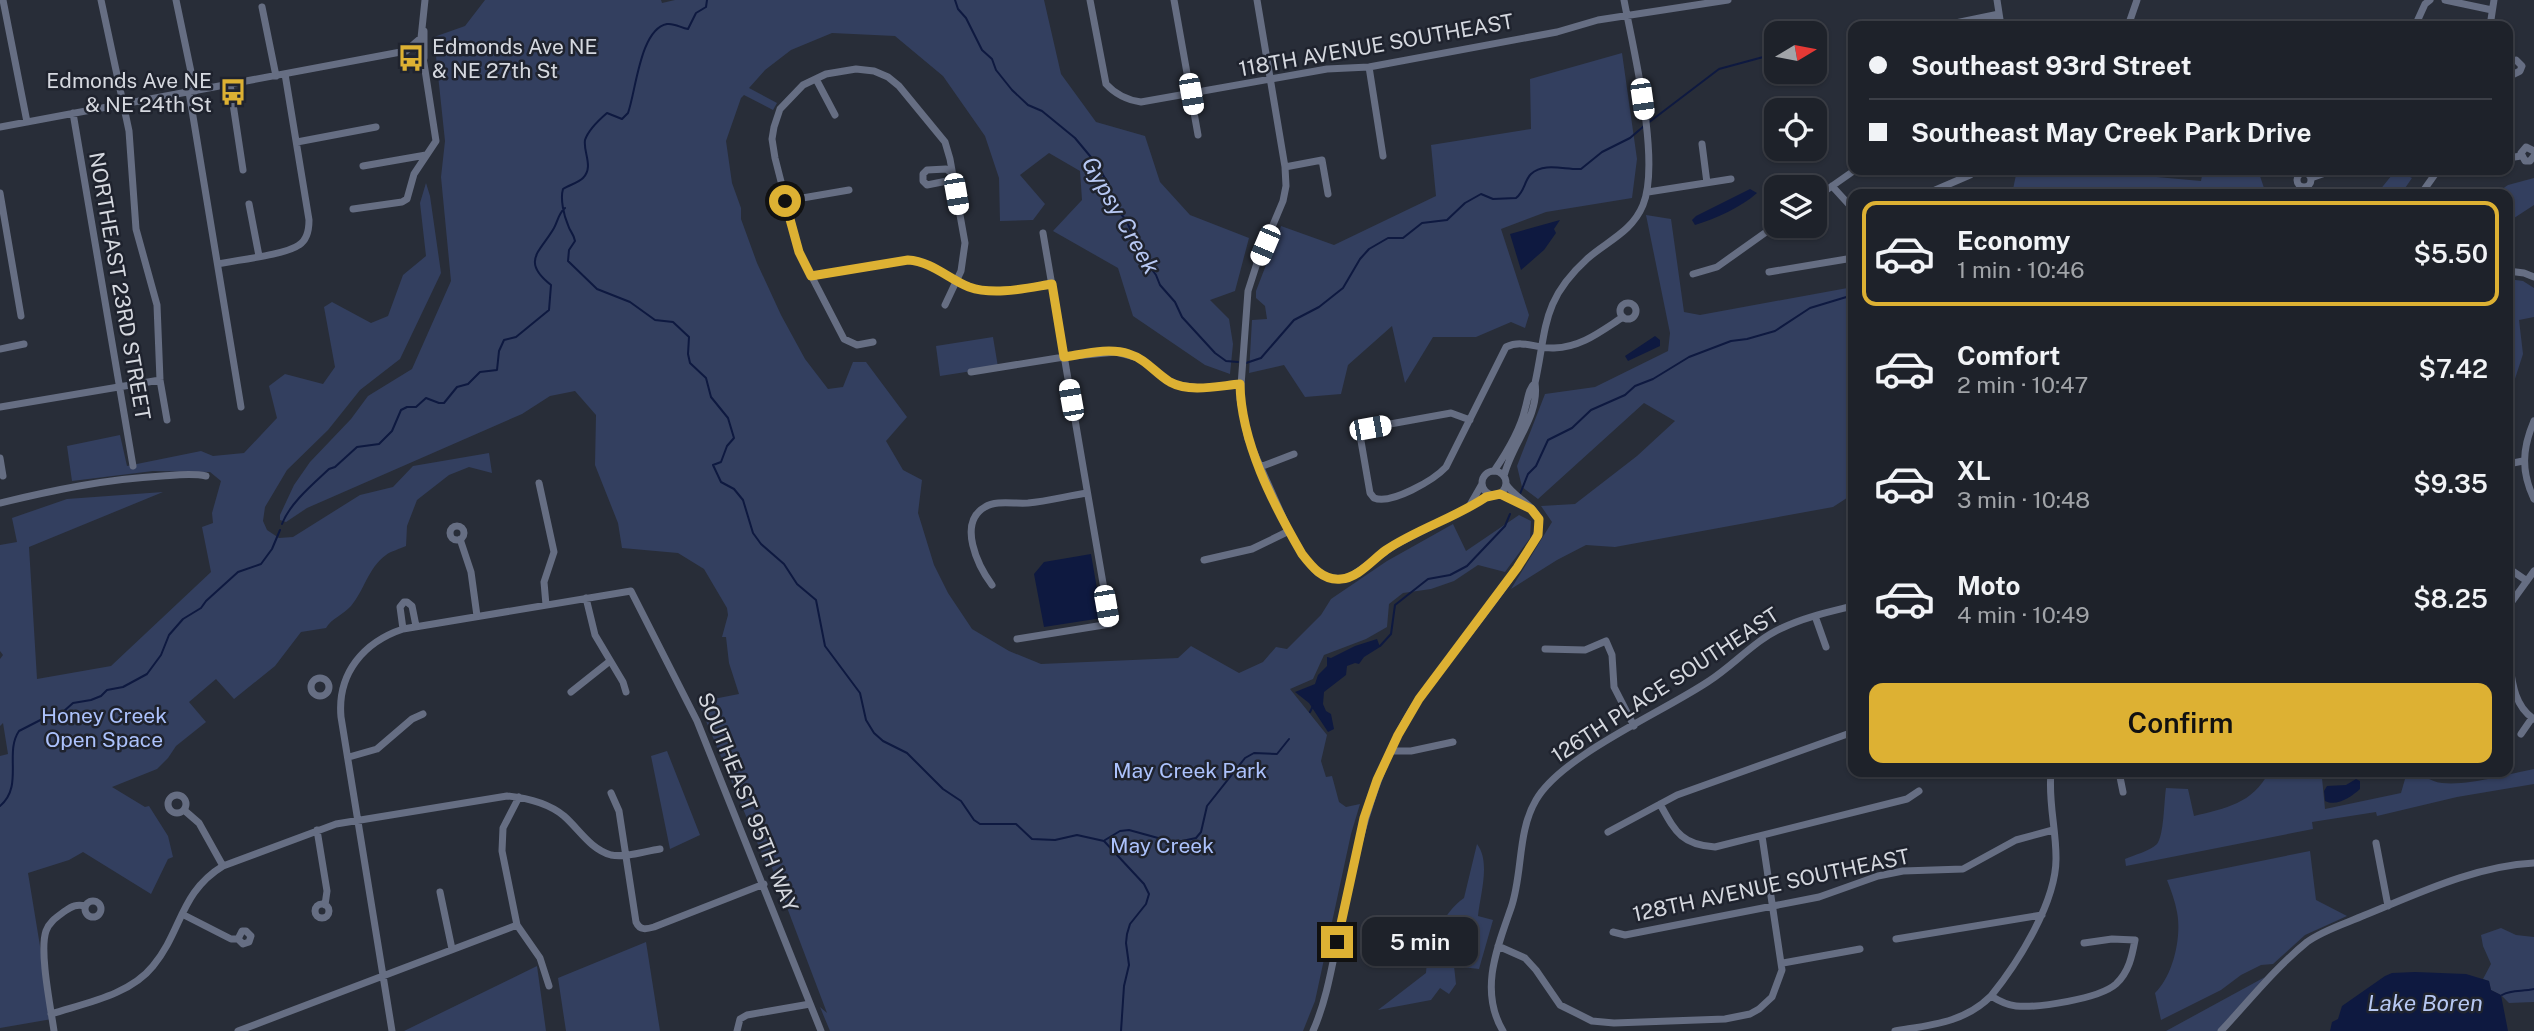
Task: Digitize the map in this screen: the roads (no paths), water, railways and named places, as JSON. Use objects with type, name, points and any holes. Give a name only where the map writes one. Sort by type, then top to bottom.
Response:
[{"type":"street","points":[[3,0],[27,122]]},
{"type":"street","points":[[101,0],[132,153],[132,199],[136,229],[157,305],[160,380],[167,420]]},
{"type":"street","points":[[176,0],[241,407]]},
{"type":"street","points":[[0,127],[406,51],[421,38],[425,0]]},
{"type":"street","name":"118TH AVENUE SOUTHEAST","points":[[1090,0],[1102,72],[1107,84],[1113,92],[1131,101],[1141,102],[1328,69],[1368,66],[1557,32],[1598,20],[1728,0]]},
{"type":"street","points":[[1174,0],[1198,135]]},
{"type":"street","points":[[1257,0],[1286,186],[1283,201],[1248,290],[1240,384],[1243,421],[1260,467],[1302,554],[1317,572],[1326,577],[1342,579],[1355,574],[1395,545],[1496,494],[1505,480],[1513,450],[1531,414],[1540,347],[1550,309],[1561,289],[1587,259],[1617,238],[1640,213],[1648,192],[1650,169],[1642,99],[1624,0]]},
{"type":"street","points":[[1997,0],[2000,21]]},
{"type":"street","points":[[2131,21],[2137,0]]},
{"type":"street","points":[[2417,21],[2425,4],[2430,0]]},
{"type":"street","points":[[2445,0],[2492,10]]},
{"type":"street","points":[[2491,21],[2494,0]]},
{"type":"street","points":[[218,264],[292,249],[304,240],[309,220],[297,142],[262,7]]},
{"type":"street","points":[[1965,21],[1999,14]]},
{"type":"street","points":[[423,26],[426,43],[424,62]]},
{"type":"street","points":[[0,35],[9,33]]},
{"type":"street","points":[[353,209],[407,199],[414,174],[436,141],[423,55],[415,45]]},
{"type":"street","points":[[1368,66],[1383,156]]},
{"type":"street","points":[[873,342],[857,345],[844,339],[811,276],[799,252],[773,149],[774,127],[780,109],[797,90],[816,79],[848,69],[874,71],[888,77],[940,134],[948,149],[965,243],[963,263],[945,305]]},
{"type":"street","points":[[816,79],[835,115]]},
{"type":"street","points":[[230,84],[243,170]]},
{"type":"street","name":"NORTHEAST 23RD STREET","points":[[73,113],[133,466]]},
{"type":"street","points":[[297,142],[376,127]]},
{"type":"street","points":[[1702,144],[1707,183]]},
{"type":"street","points":[[2513,157],[2521,156],[2521,151],[2526,147],[2534,154]]},
{"type":"street","points":[[363,166],[426,155]]},
{"type":"street","points":[[1285,167],[1322,160],[1328,194]]},
{"type":"street","points":[[1827,190],[1848,175]]},
{"type":"street","points":[[1938,189],[1970,175]]},
{"type":"street","points":[[2311,178],[2320,175]]},
{"type":"street","points":[[1648,192],[1731,179]]},
{"type":"street","points":[[1832,186],[1848,204]]},
{"type":"street","points":[[785,201],[849,190]]},
{"type":"street","points":[[0,193],[21,316]]},
{"type":"street","points":[[250,205],[259,256]]},
{"type":"street","points":[[1017,639],[1110,624],[1043,233]]},
{"type":"street","points":[[1693,274],[1717,267],[1764,234]]},
{"type":"street","points":[[1769,272],[1848,259]]},
{"type":"street","points":[[811,276],[908,260],[922,263],[969,287],[990,290],[1052,284]]},
{"type":"street","points":[[2513,272],[2533,275]]},
{"type":"street","points":[[1470,420],[1451,413],[1368,428],[1362,434],[1361,441],[1370,493],[1374,498],[1389,500],[1440,474],[1447,467],[1506,347],[1514,343],[1525,343],[1561,348],[1581,343],[1623,317]]},
{"type":"street","points":[[0,349],[24,344]]},
{"type":"street","points":[[971,372],[1064,357],[1124,352],[1139,358],[1178,385],[1201,388],[1240,384]]},
{"type":"street","points":[[0,407],[160,380]]},
{"type":"street","points":[[1467,508],[1487,474],[1494,471],[1515,435],[1525,413],[1531,387],[1535,383]]},
{"type":"street","points":[[2534,421],[2523,461],[2524,474],[2534,499]]},
{"type":"street","points":[[1260,467],[1294,454]]},
{"type":"street","points":[[0,457],[3,476]]},
{"type":"street","points":[[2513,463],[2523,461]]},
{"type":"street","points":[[1313,1031],[1326,992],[1359,838],[1371,797],[1390,751],[1414,706],[1536,540],[1539,519],[1494,471]]},
{"type":"street","points":[[0,503],[61,488],[118,480],[206,476]]},
{"type":"street","points":[[539,483],[554,552],[544,582],[546,605]]},
{"type":"street","points":[[1482,484],[1485,491],[1527,506]]},
{"type":"street","points":[[992,584],[984,574],[971,533],[972,523],[979,510],[987,505],[1028,503],[1087,493]]},
{"type":"street","points":[[1204,560],[1252,549],[1289,531]]},
{"type":"street","points":[[460,539],[471,572],[478,615]]},
{"type":"street","points":[[2513,571],[2527,581]]},
{"type":"street","points":[[2513,600],[2534,571]]},
{"type":"street","name":"SOUTHEAST 95TH WAY","points":[[586,598],[631,591],[698,721],[821,1031]]},
{"type":"street","points":[[392,1031],[341,717],[342,693],[348,673],[359,655],[381,638],[403,629],[586,598],[595,635],[626,692]]},
{"type":"street","points":[[403,629],[400,607],[404,602],[412,606],[416,626]]},
{"type":"street","name":"126TH PLACE SOUTHEAST","points":[[1498,946],[1515,897],[1528,817],[1542,790],[1570,765],[1712,679],[1775,631],[1848,607]]},
{"type":"street","points":[[1815,616],[1826,647]]},
{"type":"street","points":[[1545,649],[1585,650],[1606,641],[1612,655],[1614,687],[1634,726]]},
{"type":"street","points":[[571,692],[610,661]]},
{"type":"street","points":[[2513,679],[2517,699],[2533,719],[2521,734]]},
{"type":"street","points":[[329,690],[342,693]]},
{"type":"street","points":[[349,757],[377,749],[412,719],[423,714]]},
{"type":"street","points":[[1608,832],[1677,795],[1848,734]]},
{"type":"street","points":[[1390,751],[1419,750],[1453,742]]},
{"type":"street","points":[[1895,1031],[1955,1020],[1973,1011],[1991,996],[2011,967],[2042,915],[2055,874],[2049,796],[2051,777]]},
{"type":"street","points":[[2120,777],[2123,792]]},
{"type":"street","points":[[1660,804],[1674,830],[1684,839],[1696,845],[1723,846],[1907,799],[1919,791]]},
{"type":"street","points":[[611,793],[619,811],[636,922],[640,928],[648,929],[764,884]]},
{"type":"street","points":[[51,1014],[119,991],[136,982],[154,965],[197,887],[212,873],[223,866],[317,830],[358,819],[496,797],[519,797],[558,812],[584,838],[604,852],[619,856],[660,849]]},
{"type":"street","points":[[519,797],[501,837],[517,925],[540,958],[549,986]]},
{"type":"street","points":[[184,810],[199,823],[223,866]]},
{"type":"street","points":[[317,830],[327,891],[326,905]]},
{"type":"street","name":"128TH AVENUE SOUTHEAST","points":[[1613,932],[1625,935],[1819,897],[1868,878],[1890,873],[1963,869],[2016,840],[2053,830]]},
{"type":"street","points":[[1503,1031],[1496,1015],[1491,988],[1491,974],[1498,946],[1531,963],[1560,1005],[1581,1017],[1604,1023],[1732,1018],[1759,1009],[1772,998],[1780,980],[1783,963],[1762,836]]},
{"type":"street","points":[[2376,843],[2388,906]]},
{"type":"street","points":[[2221,1031],[2273,974],[2309,940],[2470,875],[2534,863]]},
{"type":"street","points":[[440,892],[452,949]]},
{"type":"street","points":[[54,1031],[44,943],[47,928],[57,916],[71,907],[85,906]]},
{"type":"street","points":[[182,914],[231,939],[238,939]]},
{"type":"street","points":[[1896,939],[2042,915]]},
{"type":"street","points":[[238,1031],[517,925]]},
{"type":"street","points":[[1991,996],[2006,1004],[2026,1007],[2107,990],[2127,968],[2135,940],[2112,939],[2084,943]]},
{"type":"street","points":[[1783,963],[1860,948]]},
{"type":"street","points":[[737,1027],[747,1015],[810,1004]]},
{"type":"water","points":[[1750,189],[1757,193],[1736,208],[1695,225],[1692,220],[1696,216]]},
{"type":"water","points":[[1560,220],[1554,229],[1556,233],[1544,250],[1521,270],[1510,234]]},
{"type":"water","points":[[1655,336],[1660,340],[1660,346],[1628,361],[1625,356]]},
{"type":"water","points":[[1091,554],[1102,618],[1044,627],[1034,574],[1044,562]]},
{"type":"water","points":[[1377,639],[1380,647],[1364,657],[1359,664],[1347,666],[1346,675],[1324,692],[1323,704],[1331,714],[1334,729],[1328,732],[1309,703],[1295,692],[1315,684],[1318,675],[1327,666],[1327,657],[1331,658]]},
{"type":"water","points":[[2356,779],[2360,781],[2360,789],[2352,795],[2339,802],[2325,801],[2324,791],[2327,786],[2346,785]]},
{"type":"water","name":"Lake Boren","points":[[2415,972],[2466,974],[2489,981],[2491,990],[2501,995],[2508,1031],[2330,1031],[2342,1006],[2385,976]]},
{"type":"waterway","name":"May Creek","points":[[707,0],[706,7],[696,13],[688,29],[670,24],[658,28],[640,62],[628,113],[622,119],[607,113],[594,125],[585,140],[588,164],[586,174],[581,180],[563,189],[562,193],[565,217],[575,241],[569,250],[568,261],[597,289],[630,302],[655,320],[673,322],[689,337],[690,363],[706,378],[711,397],[728,418],[734,438],[727,446],[721,462],[713,465],[721,482],[734,489],[743,500],[753,533],[761,544],[784,564],[797,584],[816,600],[825,646],[860,693],[866,720],[874,733],[883,741],[907,753],[943,789],[961,801],[980,824],[1016,824],[1032,839],[1055,840],[1077,835],[1104,841],[1144,884],[1149,894],[1146,904],[1130,924],[1127,934],[1129,965],[1124,986],[1121,1031]]},
{"type":"waterway","name":"Gypsy Creek","points":[[955,0],[982,50],[992,59],[996,70],[1012,90],[1028,105],[1042,111],[1075,138],[1095,162],[1108,183],[1110,201],[1126,220],[1144,259],[1160,285],[1175,302],[1182,317],[1215,353],[1226,361],[1238,362]]},
{"type":"waterway","name":"Gypsy Creek","points":[[1648,123],[1719,69],[1764,57]]},
{"type":"waterway","name":"Gypsy Creek","points":[[1246,363],[1261,358],[1294,320],[1319,307],[1343,288],[1369,249],[1388,238],[1403,238],[1422,223],[1447,220],[1465,203],[1481,194],[1493,199],[1516,198],[1536,170],[1548,167],[1581,169],[1602,152],[1630,138],[1644,126]]},
{"type":"waterway","points":[[282,524],[296,501],[329,469],[335,467],[357,447],[379,444],[392,431],[401,410],[416,407],[426,398],[444,403],[457,387],[468,384],[480,372],[497,370],[499,351],[504,340],[516,337],[549,310],[551,285],[542,277],[535,262],[539,250],[565,208]]},
{"type":"waterway","points":[[1520,494],[1528,474],[1536,466],[1548,440],[1572,428],[1591,410],[1625,395],[1635,386],[1653,379],[1689,357],[1731,341],[1775,331],[1810,308],[1848,297]]},
{"type":"waterway","points":[[1380,646],[1391,634],[1395,605],[1428,579],[1450,575],[1467,566],[1505,526],[1510,514]]},
{"type":"waterway","points":[[0,806],[11,789],[13,749],[19,731],[56,712],[64,711],[73,703],[91,700],[107,690],[123,687],[147,674],[161,655],[169,635],[183,619],[201,608],[238,572],[261,564],[272,549],[280,530]]},
{"type":"waterway","points":[[1310,712],[1313,706]]},
{"type":"waterway","points":[[1105,840],[1120,831],[1129,830],[1169,841],[1196,838],[1201,832],[1207,806],[1245,758],[1254,753],[1277,754],[1289,739]]},
{"type":"waterway","points":[[2502,995],[2534,989]]},
{"type":"place","name":"Edmonds Ave NE & NE 27th St","points":[[411,58]]},
{"type":"place","name":"Edmonds Ave NE & NE 24th St","points":[[233,92]]},
{"type":"park label","name":"Honey Creek Open Space","points":[[104,727]]},
{"type":"park label","name":"May Creek Park","points":[[1190,770]]}]
